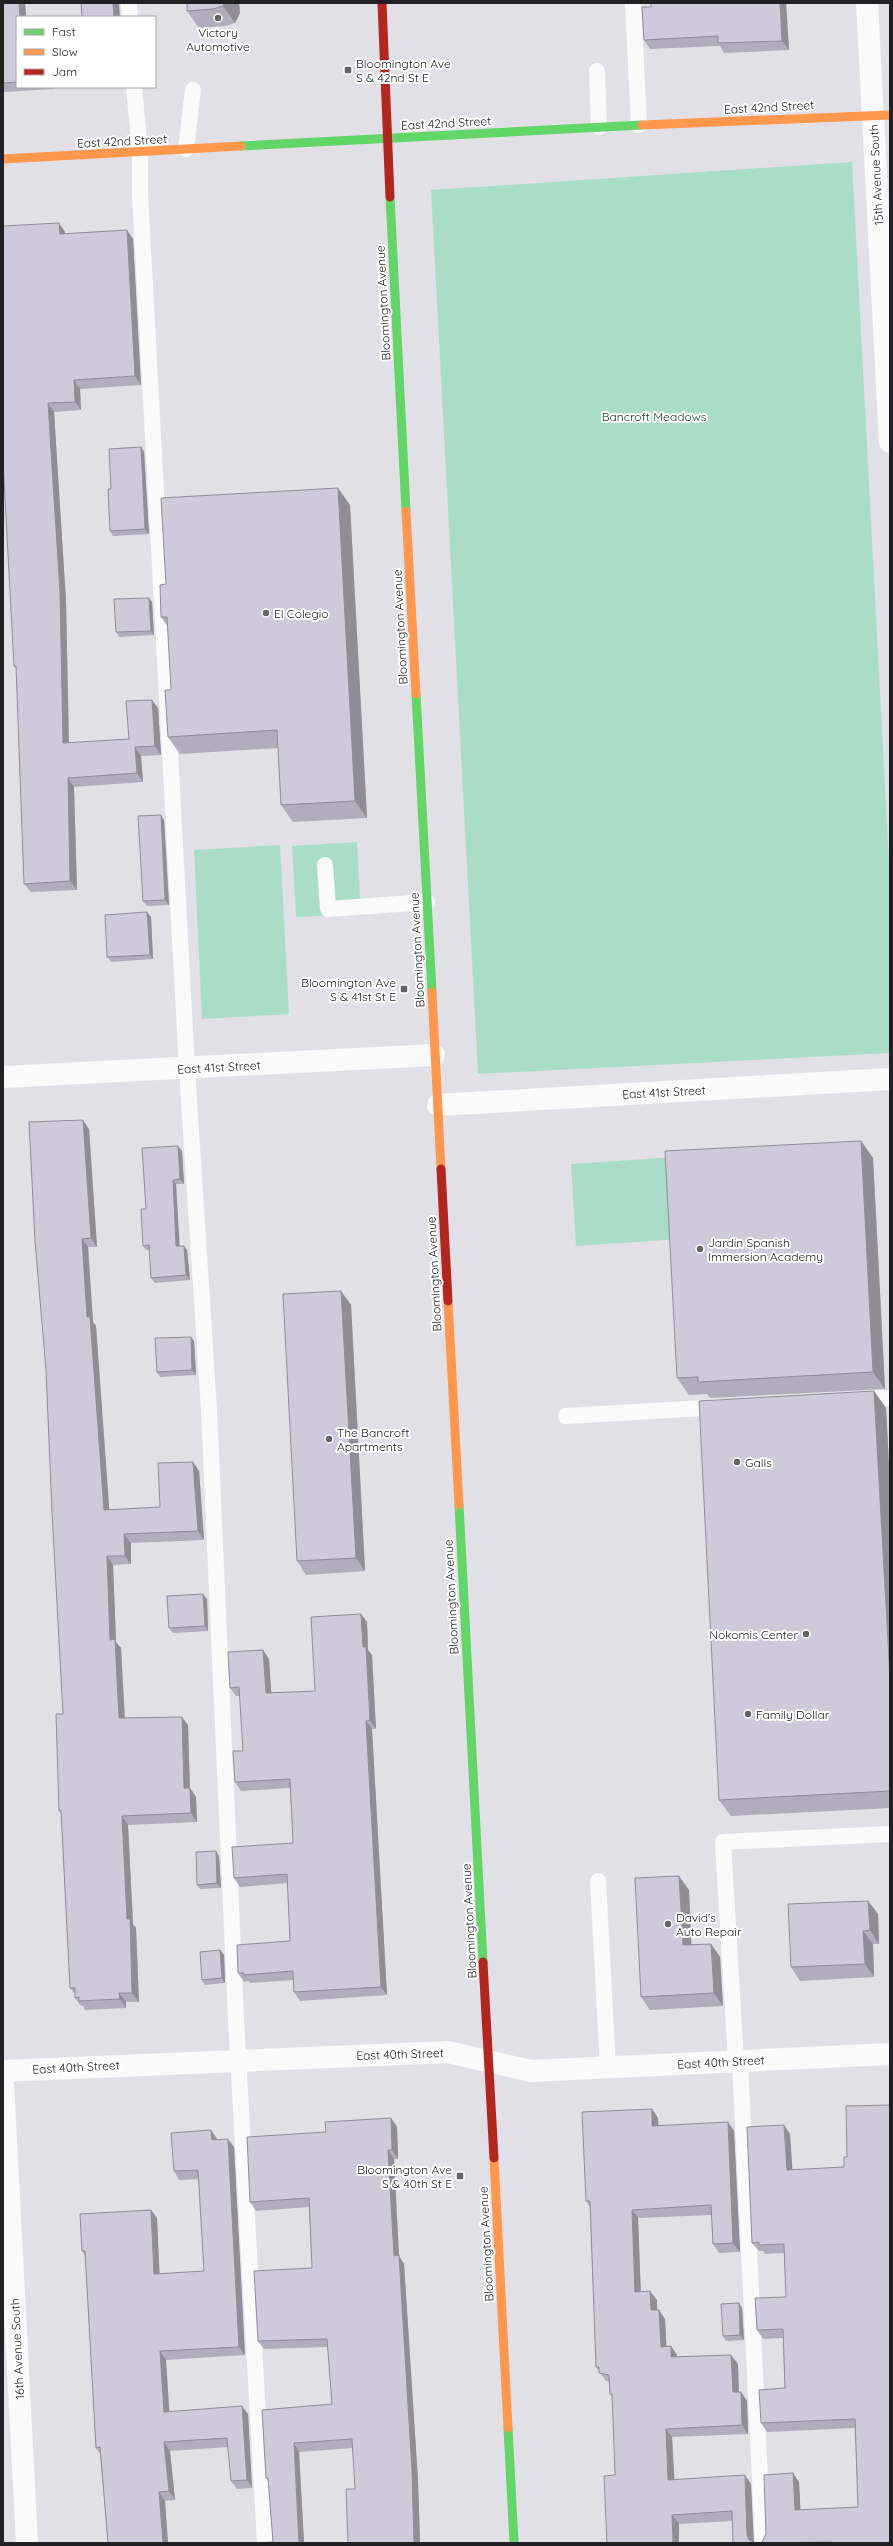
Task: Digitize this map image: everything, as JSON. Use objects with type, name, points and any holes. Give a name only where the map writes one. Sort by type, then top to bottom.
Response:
[{"type":"street","name":"Bloomington Avenue","points":[[382,3],[434,1055],[438,1105],[514,2543]]},
{"type":"street","name":"15th Avenue South","points":[[867,3],[882,115],[890,442]]},
{"type":"street","name":"East 42nd Street","points":[[3,160],[599,127],[882,115]]},
{"type":"street","name":"East 41st Street","points":[[3,1077],[187,1069],[434,1055]]},
{"type":"street","name":"East 41st Street","points":[[438,1105],[890,1079]]},
{"type":"street","name":"East 40th Street","points":[[3,2070],[238,2059],[448,2052],[531,2071],[890,2054]]},
{"type":"street","name":"16th Avenue South","points":[[3,2083],[27,2543]]},
{"type":"lane","points":[[129,3],[130,16]]},
{"type":"lane","points":[[633,3],[640,125]]},
{"type":"lane","points":[[597,71],[599,127]]},
{"type":"lane","points":[[134,88],[140,152],[140,194],[187,1069],[209,1410],[238,2059],[265,2543]]},
{"type":"lane","points":[[186,150],[192,90]]},
{"type":"lane","points":[[325,865],[328,909],[427,902]]},
{"type":"lane","points":[[843,1400],[890,1398]]},
{"type":"lane","points":[[566,1416],[733,1406]]},
{"type":"lane","points":[[763,2543],[738,2061],[723,1842],[890,1834]]},
{"type":"lane","points":[[598,1881],[608,2068]]},
{"type":"green space","name":"Bancroft Meadows","points":[[852,162],[890,881],[890,1053],[478,1074],[431,190]]},
{"type":"green space","points":[[357,842],[361,914],[296,917],[292,846]]},
{"type":"green space","points":[[280,845],[289,1014],[202,1019],[194,850]]},
{"type":"green space","points":[[676,1157],[681,1239],[576,1246],[571,1164]]},
{"type":"building","points":[[3,3],[19,3],[20,16],[16,16],[16,82],[3,83]]},
{"type":"building","points":[[81,3],[113,3],[114,16],[82,16]]},
{"type":"building","points":[[187,3],[224,3],[223,6],[213,9],[187,11]]},
{"type":"building","points":[[651,3],[780,3],[782,41],[718,43],[718,36],[644,40],[642,7],[651,7]]},
{"type":"building","points":[[59,223],[60,234],[127,230],[135,376],[74,380],[75,402],[48,403],[60,592],[63,743],[129,739],[126,701],[152,700],[155,746],[135,747],[137,773],[68,778],[70,881],[24,884],[16,666],[14,666],[3,462],[3,226]]},
{"type":"building","points":[[141,447],[145,529],[110,531],[108,489],[111,489],[109,449]]},
{"type":"building","points":[[338,488],[355,801],[281,805],[277,730],[168,737],[165,690],[171,690],[167,617],[161,617],[160,585],[166,584],[161,498]]},
{"type":"building","points":[[149,598],[151,631],[116,632],[114,599]]},
{"type":"building","points":[[161,815],[165,900],[143,901],[138,816]]},
{"type":"building","points":[[147,912],[150,955],[107,957],[105,915]]},
{"type":"building","points":[[83,1120],[91,1238],[82,1239],[87,1317],[90,1317],[104,1510],[160,1507],[158,1463],[193,1462],[198,1531],[124,1534],[125,1556],[107,1556],[110,1640],[115,1639],[119,1718],[182,1717],[184,1788],[190,1788],[191,1813],[122,1816],[127,1919],[130,1919],[132,1993],[119,1993],[120,1999],[79,2001],[79,1997],[75,1998],[75,1988],[70,1988],[61,1810],[59,1811],[56,1714],[63,1714],[46,1370],[35,1241],[29,1122]]},
{"type":"building","points":[[861,1141],[873,1372],[698,1382],[698,1377],[677,1378],[665,1151]]},
{"type":"building","points":[[178,1146],[180,1179],[173,1180],[176,1246],[184,1246],[186,1275],[151,1278],[149,1245],[143,1246],[141,1209],[146,1209],[142,1148]]},
{"type":"building","name":"The Bancroft Apartments","points":[[341,1291],[356,1558],[297,1561],[283,1294]]},
{"type":"building","points":[[191,1337],[192,1370],[157,1372],[155,1338]]},
{"type":"building","name":"Nokomis Center","points":[[874,1391],[890,1677],[890,1791],[719,1800],[699,1401]]},
{"type":"building","points":[[203,1594],[205,1626],[169,1628],[167,1596]]},
{"type":"building","points":[[361,1614],[363,1647],[366,1647],[370,1720],[366,1721],[381,1987],[294,1992],[293,1971],[244,1975],[244,1973],[238,1973],[237,1945],[290,1941],[287,1874],[234,1878],[232,1847],[293,1843],[290,1779],[235,1782],[233,1751],[243,1751],[239,1687],[230,1688],[228,1652],[263,1650],[266,1693],[315,1691],[311,1617]]},
{"type":"building","points":[[216,1851],[217,1883],[197,1885],[196,1852]]},
{"type":"building","name":"David's Auto Repair","points":[[679,1876],[683,1945],[711,1944],[714,1993],[641,1997],[635,1878]]},
{"type":"building","points":[[868,1901],[870,1930],[863,1931],[865,1964],[791,1967],[788,1904]]},
{"type":"building","points":[[220,1950],[222,1978],[202,1980],[200,1952]]},
{"type":"building","points":[[890,2105],[890,2543],[759,2543],[762,2542],[766,2534],[764,2475],[793,2473],[795,2510],[858,2507],[855,2419],[761,2423],[759,2390],[785,2388],[783,2329],[757,2330],[755,2298],[786,2297],[784,2244],[759,2245],[759,2242],[752,2243],[747,2127],[784,2125],[787,2170],[844,2167],[844,2157],[847,2157],[846,2106]]},
{"type":"building","points":[[652,2109],[652,2126],[728,2122],[733,2243],[713,2244],[711,2205],[632,2210],[635,2292],[650,2291],[651,2310],[659,2310],[661,2347],[671,2346],[671,2357],[731,2355],[733,2392],[741,2392],[742,2425],[666,2429],[668,2480],[745,2475],[747,2535],[749,2540],[756,2543],[733,2543],[732,2511],[672,2515],[673,2543],[607,2543],[604,2476],[615,2475],[612,2394],[610,2394],[609,2375],[599,2373],[599,2367],[596,2367],[590,2201],[586,2201],[582,2112]]},
{"type":"building","points":[[391,2118],[392,2150],[388,2150],[394,2256],[399,2255],[412,2471],[414,2543],[348,2543],[346,2489],[355,2489],[352,2439],[294,2443],[299,2543],[247,2543],[273,2542],[268,2478],[266,2478],[262,2410],[332,2404],[327,2339],[258,2341],[254,2271],[312,2268],[309,2198],[250,2202],[247,2137],[326,2132],[325,2122]]},
{"type":"building","points":[[211,2130],[212,2140],[228,2139],[239,2347],[160,2351],[164,2412],[242,2406],[247,2480],[231,2481],[227,2438],[164,2442],[169,2491],[159,2492],[163,2543],[108,2543],[100,2447],[96,2448],[85,2251],[82,2251],[80,2214],[151,2210],[154,2274],[204,2271],[198,2170],[174,2171],[171,2133]]},
{"type":"building","points":[[739,2303],[740,2335],[723,2336],[721,2304]]},
{"type":"traffic: fast","points":[[241,146],[642,125]]},
{"type":"traffic: fast","points":[[390,197],[406,511]]},
{"type":"traffic: fast","points":[[416,694],[432,992]]},
{"type":"traffic: fast","points":[[459,1505],[483,1962]]},
{"type":"traffic: fast","points":[[508,2428],[514,2543]]},
{"type":"traffic: slow","points":[[642,125],[890,115]]},
{"type":"traffic: slow","points":[[3,159],[241,146]]},
{"type":"traffic: slow","points":[[406,511],[416,694]]},
{"type":"traffic: slow","points":[[432,992],[441,1169]]},
{"type":"traffic: slow","points":[[448,1301],[459,1505]]},
{"type":"traffic: slow","points":[[494,2158],[508,2428]]},
{"type":"traffic: jam","points":[[382,3],[390,197]]},
{"type":"traffic: jam","points":[[441,1169],[448,1301]]},
{"type":"traffic: jam","points":[[483,1962],[494,2158]]},
{"type":"place","name":"Victory Automotive","points":[[218,18]]},
{"type":"place","name":"Bloomington Ave S & 42nd St E","points":[[348,70]]},
{"type":"place","name":"El Colegio","points":[[266,613]]},
{"type":"place","name":"Bloomington Ave S & 41st St E","points":[[404,989]]},
{"type":"place","name":"Jardin Spanish Immersion Academy","points":[[700,1249]]},
{"type":"place","name":"The Bancroft Apartments","points":[[329,1439]]},
{"type":"place","name":"Galls","points":[[737,1462]]},
{"type":"place","name":"Nokomis Center","points":[[806,1634]]},
{"type":"place","name":"Family Dollar","points":[[748,1714]]},
{"type":"place","name":"David's Auto Repair","points":[[668,1924]]},
{"type":"place","name":"Bloomington Ave S & 40th St E","points":[[460,2176]]}]
